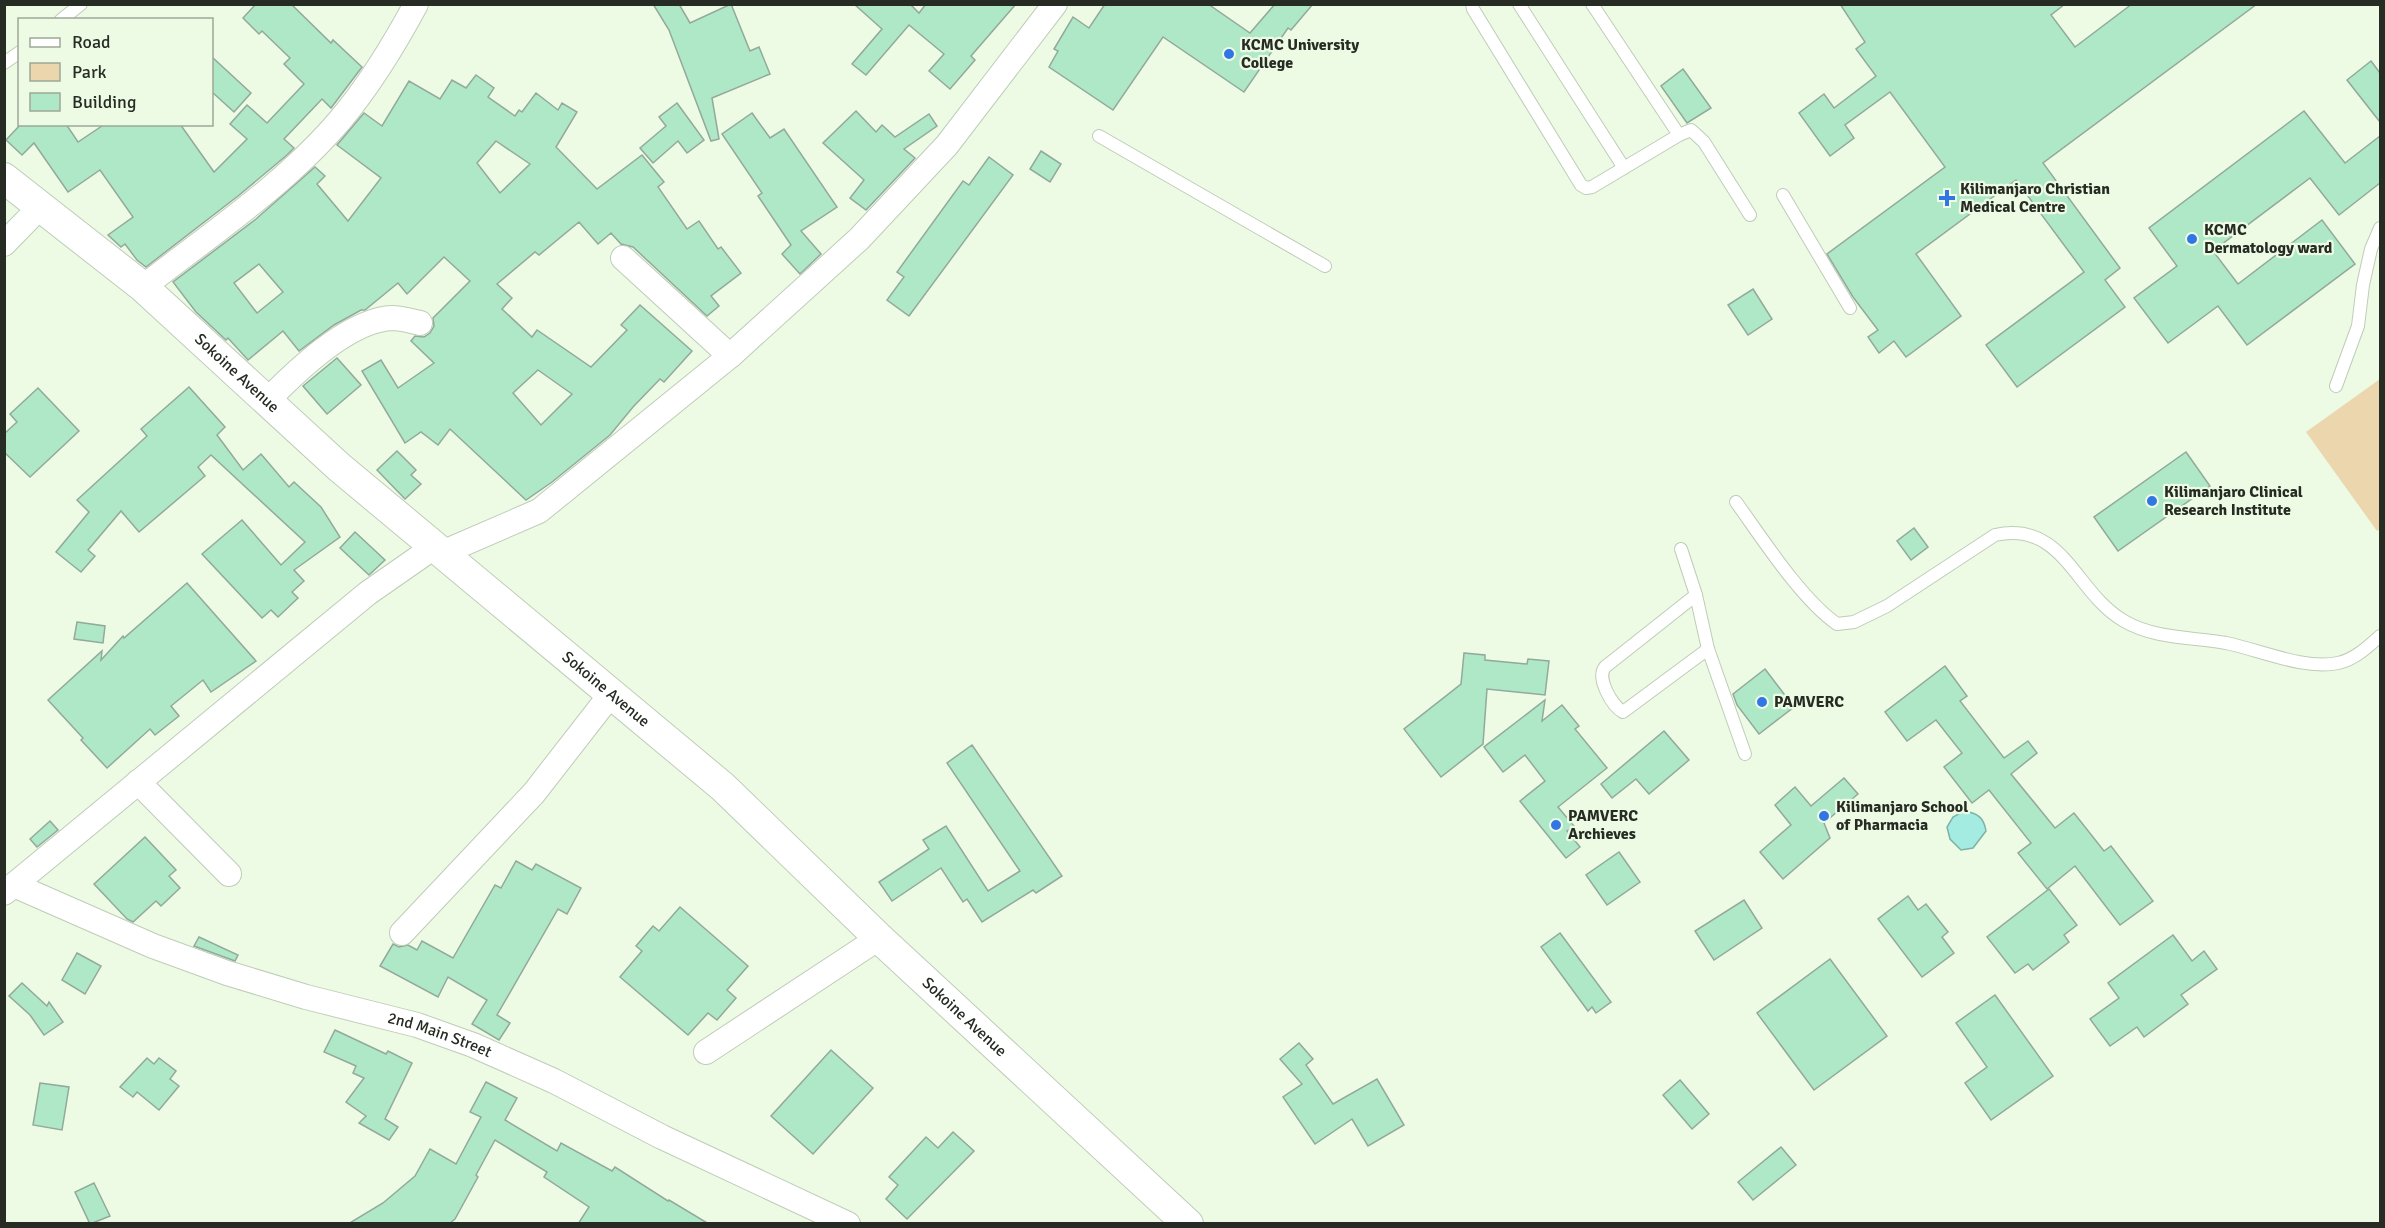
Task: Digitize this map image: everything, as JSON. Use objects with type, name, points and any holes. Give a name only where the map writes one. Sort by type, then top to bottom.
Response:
[{"type":"street","points":[[143,287],[292,169],[341,119],[383,64],[416,4]]},
{"type":"street","points":[[9,889],[368,593],[438,550],[539,512],[730,356],[859,239],[947,145],[1055,4]]},
{"type":"street","name":"Sokoine Avenue","points":[[4,178],[143,287],[339,467],[723,787],[879,938],[1188,1224]]},
{"type":"street","points":[[4,244],[40,207]]},
{"type":"street","points":[[623,258],[730,356]]},
{"type":"street","points":[[268,400],[310,360],[368,324],[394,318],[420,323]]},
{"type":"street","points":[[402,933],[534,793],[611,694]]},
{"type":"street","points":[[138,782],[229,874]]},
{"type":"street","name":"2nd Main Street","points":[[9,889],[227,973],[306,997],[417,1024],[473,1045],[554,1081],[662,1137],[848,1224]]},
{"type":"street","points":[[706,1052],[879,938]]},
{"type":"lane","points":[[64,18],[81,4]]},
{"type":"lane","points":[[1472,4],[1581,185],[1592,188],[1691,130],[1704,142],[1750,215]]},
{"type":"lane","points":[[1519,4],[1624,168]]},
{"type":"lane","points":[[1592,4],[1679,135]]},
{"type":"lane","points":[[4,63],[18,53]]},
{"type":"lane","points":[[1099,136],[1325,266]]},
{"type":"lane","points":[[1783,195],[1850,308]]},
{"type":"lane","points":[[2336,386],[2358,326],[2363,285],[2371,249],[2380,228]]},
{"type":"lane","points":[[1736,501],[1768,547],[1822,614],[1837,624],[1854,622],[1887,606],[1995,535],[2008,532],[2038,538],[2052,546],[2075,570],[2105,608],[2124,621],[2152,633],[2225,643],[2293,661],[2315,663],[2339,663],[2364,651],[2380,636]]},
{"type":"lane","points":[[1681,549],[1696,595],[1708,649],[1745,754]]},
{"type":"lane","points":[[1696,595],[1605,667],[1601,671],[1601,678],[1617,709],[1623,712],[1708,649]]},
{"type":"green space","points":[[2380,379],[2380,529],[2377,531],[2306,432]]},
{"type":"water","points":[[1964,811],[1979,817],[1986,831],[1973,848],[1961,850],[1950,839],[1947,827],[1953,817]]},
{"type":"building","points":[[256,4],[291,4],[331,43],[333,40],[362,67],[331,108],[322,99],[284,139],[294,148],[287,155],[146,267],[137,260],[125,244],[121,247],[108,235],[133,217],[100,170],[68,192],[34,143],[22,155],[6,140],[19,126],[67,126],[78,142],[102,126],[181,126],[214,172],[247,139],[230,124],[247,105],[267,123],[304,84],[284,64],[290,58],[262,31],[259,34],[243,18]]},
{"type":"building","points":[[653,4],[679,4],[690,23],[731,4],[750,51],[759,47],[770,74],[712,98],[719,139],[711,141],[669,30]]},
{"type":"building","points":[[854,4],[910,4],[919,13],[926,4],[1016,4],[971,56],[975,60],[950,89],[929,71],[944,54],[909,25],[866,75],[852,64],[882,29]]},
{"type":"building","name":"KCMC University College","points":[[1105,4],[1208,4],[1250,33],[1275,4],[1313,4],[1291,30],[1288,28],[1244,92],[1163,37],[1113,110],[1049,67],[1058,51],[1054,49],[1073,17],[1089,28]]},
{"type":"building","name":"Kilimanjaro Christian Medical Centre","points":[[1840,4],[2065,4],[2051,15],[2075,47],[2132,4],[2257,4],[2043,163],[2120,268],[2105,280],[2125,307],[2017,387],[1986,345],[2084,272],[2016,180],[1916,254],[1961,316],[1906,357],[1894,341],[1879,353],[1868,337],[1878,330],[1853,297],[1827,254],[1945,167],[1890,92],[1845,125],[1854,138],[1830,156],[1799,113],[1824,94],[1834,108],[1876,76],[1856,49],[1865,42]]},
{"type":"building","points":[[213,58],[251,93],[234,112],[213,93]]},
{"type":"building","points":[[2371,61],[2380,73],[2380,122],[2347,80]]},
{"type":"building","points":[[1683,69],[1711,108],[1687,123],[1661,86]]},
{"type":"building","points":[[476,75],[494,88],[488,97],[515,116],[519,110],[522,112],[536,93],[558,110],[562,103],[577,112],[556,147],[597,189],[642,155],[664,182],[658,187],[687,229],[699,221],[718,249],[721,247],[741,273],[711,296],[719,306],[707,316],[633,247],[621,244],[611,233],[598,244],[579,222],[539,255],[535,252],[497,284],[512,298],[502,309],[532,337],[537,330],[591,367],[627,330],[621,325],[640,305],[692,351],[664,382],[660,379],[610,435],[526,500],[450,429],[438,445],[421,432],[405,443],[362,371],[381,360],[398,388],[434,363],[411,341],[415,336],[424,337],[430,333],[434,326],[433,318],[470,281],[444,257],[407,294],[398,283],[365,310],[334,325],[299,351],[283,331],[248,360],[228,338],[226,340],[196,312],[173,282],[256,219],[315,167],[325,176],[317,184],[348,221],[381,178],[337,145],[364,113],[382,126],[409,81],[440,99],[452,80],[466,88]],"holes":[[[496,141],[530,164],[500,193],[477,163]],[[259,264],[283,292],[257,313],[234,283]],[[538,370],[572,394],[541,425],[513,393]]]},
{"type":"building","points":[[677,103],[704,140],[687,153],[678,141],[653,163],[640,148],[666,126],[659,117]]},
{"type":"building","points":[[856,111],[876,132],[882,125],[895,137],[929,114],[937,126],[904,149],[915,158],[866,210],[850,198],[864,180],[823,143]]},
{"type":"building","name":"KCMC Dermatology ward","points":[[2304,111],[2345,163],[2380,136],[2380,183],[2339,215],[2310,178],[2213,251],[2238,284],[2322,220],[2355,264],[2247,345],[2218,306],[2168,343],[2134,298],[2177,266],[2149,228]]},
{"type":"building","points":[[752,113],[770,138],[784,129],[837,207],[801,231],[821,254],[800,274],[782,254],[791,245],[758,196],[762,193],[722,134]]},
{"type":"building","points":[[1041,151],[1061,164],[1050,182],[1030,169]]},
{"type":"building","points":[[989,157],[1013,175],[909,316],[887,300],[904,277],[897,272],[963,181],[969,185]]},
{"type":"building","points":[[1753,289],[1772,319],[1748,335],[1728,305]]},
{"type":"building","points":[[337,358],[361,385],[327,414],[303,386]]},
{"type":"building","points":[[189,387],[225,427],[217,435],[243,470],[261,454],[289,487],[294,482],[321,507],[340,537],[294,570],[304,581],[292,592],[298,598],[278,617],[271,610],[262,618],[202,554],[242,520],[281,565],[305,542],[211,455],[198,467],[205,476],[139,532],[121,511],[88,550],[95,556],[81,572],[56,552],[89,512],[77,500],[147,436],[141,429]]},
{"type":"building","points":[[38,388],[79,431],[30,477],[4,452],[4,434],[17,422],[10,414]]},
{"type":"building","points":[[397,451],[416,470],[411,475],[421,484],[405,499],[377,470]]},
{"type":"building","name":"Kilimanjaro Clinical Research Institute","points":[[2186,452],[2210,486],[2118,551],[2094,517]]},
{"type":"building","points":[[1914,528],[1928,547],[1911,560],[1897,541]]},
{"type":"building","points":[[355,532],[385,560],[369,575],[340,548]]},
{"type":"building","points":[[187,583],[256,661],[211,692],[203,680],[171,706],[179,716],[155,735],[150,729],[107,768],[48,700],[102,651],[101,660],[123,636],[124,638]]},
{"type":"building","points":[[77,622],[105,626],[103,643],[74,639]]},
{"type":"building","points":[[1464,653],[1485,655],[1485,660],[1527,664],[1528,659],[1549,661],[1545,695],[1487,689],[1483,744],[1441,777],[1404,729],[1461,684]]},
{"type":"building","points":[[1945,666],[1967,696],[1960,701],[2004,758],[2028,741],[2037,753],[2011,774],[2055,828],[2074,813],[2104,851],[2111,846],[2153,901],[2120,925],[2075,866],[2047,889],[2018,853],[2031,843],[1989,790],[1972,803],[1944,767],[1962,753],[1936,720],[1907,741],[1885,712]]},
{"type":"building","name":"PAMVERC","points":[[1765,669],[1794,707],[1759,734],[1737,705],[1733,694]]},
{"type":"building","points":[[1545,700],[1542,721],[1562,705],[1579,726],[1575,729],[1607,768],[1558,807],[1574,826],[1567,831],[1580,847],[1566,858],[1520,801],[1545,781],[1525,755],[1503,772],[1484,747]]},
{"type":"building","points":[[1664,731],[1689,760],[1649,794],[1636,779],[1612,798],[1601,784]]},
{"type":"building","points":[[972,745],[1062,876],[1036,893],[1033,890],[982,922],[967,899],[963,902],[941,868],[892,901],[879,882],[929,849],[923,840],[946,826],[988,891],[1020,871],[947,763]]},
{"type":"building","points":[[1844,778],[1858,794],[1824,823],[1830,838],[1783,879],[1760,852],[1791,825],[1775,805],[1795,787],[1811,806]]},
{"type":"building","points":[[50,821],[58,830],[37,847],[30,839]]},
{"type":"building","points":[[145,837],[176,870],[169,876],[180,888],[161,906],[156,901],[133,922],[127,919],[94,884]]},
{"type":"building","points":[[1619,852],[1640,882],[1607,905],[1586,875]]},
{"type":"building","points":[[516,861],[532,870],[536,864],[581,888],[567,914],[558,909],[497,1015],[510,1023],[499,1040],[472,1024],[487,1000],[448,977],[438,997],[380,966],[393,944],[399,947],[408,945],[417,950],[422,941],[453,958],[495,885],[501,888]]},
{"type":"building","points":[[2049,889],[2077,925],[2064,935],[2069,942],[2033,970],[2028,964],[2015,973],[1987,937]]},
{"type":"building","points":[[1908,896],[1918,910],[1926,904],[1948,932],[1942,937],[1954,953],[1922,977],[1878,919]]},
{"type":"building","points":[[1744,900],[1762,928],[1714,960],[1695,931]]},
{"type":"building","points":[[680,907],[748,966],[727,990],[736,998],[717,1020],[708,1013],[688,1035],[620,977],[642,951],[636,946],[653,926],[659,931]]},
{"type":"building","points":[[1560,933],[1611,1002],[1596,1013],[1592,1007],[1588,1011],[1541,947]]},
{"type":"building","points":[[2173,935],[2192,961],[2204,951],[2217,969],[2181,995],[2188,1004],[2144,1037],[2137,1027],[2110,1046],[2090,1019],[2119,998],[2108,983]]},
{"type":"building","points":[[199,937],[238,955],[235,961],[194,946]]},
{"type":"building","points":[[77,953],[101,966],[85,994],[62,980]]},
{"type":"building","points":[[1830,959],[1887,1036],[1814,1090],[1757,1013]]},
{"type":"building","points":[[22,983],[47,1006],[49,1002],[63,1022],[44,1035],[30,1015],[9,996]]},
{"type":"building","points":[[1995,995],[2053,1076],[1991,1120],[1965,1083],[1987,1067],[1956,1023]]},
{"type":"building","points":[[335,1030],[386,1054],[388,1051],[412,1063],[385,1119],[398,1127],[389,1140],[359,1123],[366,1116],[346,1102],[364,1078],[353,1073],[356,1066],[324,1052]]},
{"type":"building","points":[[1299,1043],[1313,1059],[1306,1065],[1333,1104],[1377,1079],[1404,1125],[1368,1146],[1352,1119],[1315,1144],[1283,1097],[1302,1084],[1280,1059]]},
{"type":"building","points":[[831,1050],[873,1088],[813,1154],[771,1116]]},
{"type":"building","points":[[147,1058],[154,1064],[159,1058],[176,1071],[170,1079],[179,1086],[159,1110],[137,1092],[133,1097],[120,1087]]},
{"type":"building","points":[[1680,1080],[1709,1114],[1692,1129],[1663,1095]]},
{"type":"building","points":[[486,1082],[517,1098],[505,1120],[557,1151],[561,1143],[612,1171],[615,1167],[709,1224],[578,1224],[589,1207],[544,1177],[547,1172],[495,1140],[455,1219],[449,1224],[348,1224],[383,1203],[415,1176],[430,1149],[456,1164],[481,1117],[470,1112]]},
{"type":"building","points":[[40,1083],[69,1087],[62,1130],[33,1125]]},
{"type":"building","points":[[953,1132],[974,1151],[907,1219],[886,1199],[898,1185],[889,1177],[926,1137],[938,1148]]},
{"type":"building","points":[[1781,1147],[1796,1165],[1753,1200],[1738,1182]]},
{"type":"building","points":[[94,1183],[110,1216],[90,1224],[75,1192]]},
{"type":"place","name":"KCMC University College","points":[[1229,54]]},
{"type":"place","name":"Kilimanjaro Christian Medical Centre","points":[[1947,198]]},
{"type":"place","name":"KCMC Dermatology ward","points":[[2192,239]]},
{"type":"place","name":"Kilimanjaro Clinical Research Institute","points":[[2152,501]]},
{"type":"place","name":"PAMVERC","points":[[1762,702]]},
{"type":"place","name":"Kilimanjaro School of Pharmacia","points":[[1824,816]]},
{"type":"place","name":"PAMVERC Archieves","points":[[1556,825]]}]
